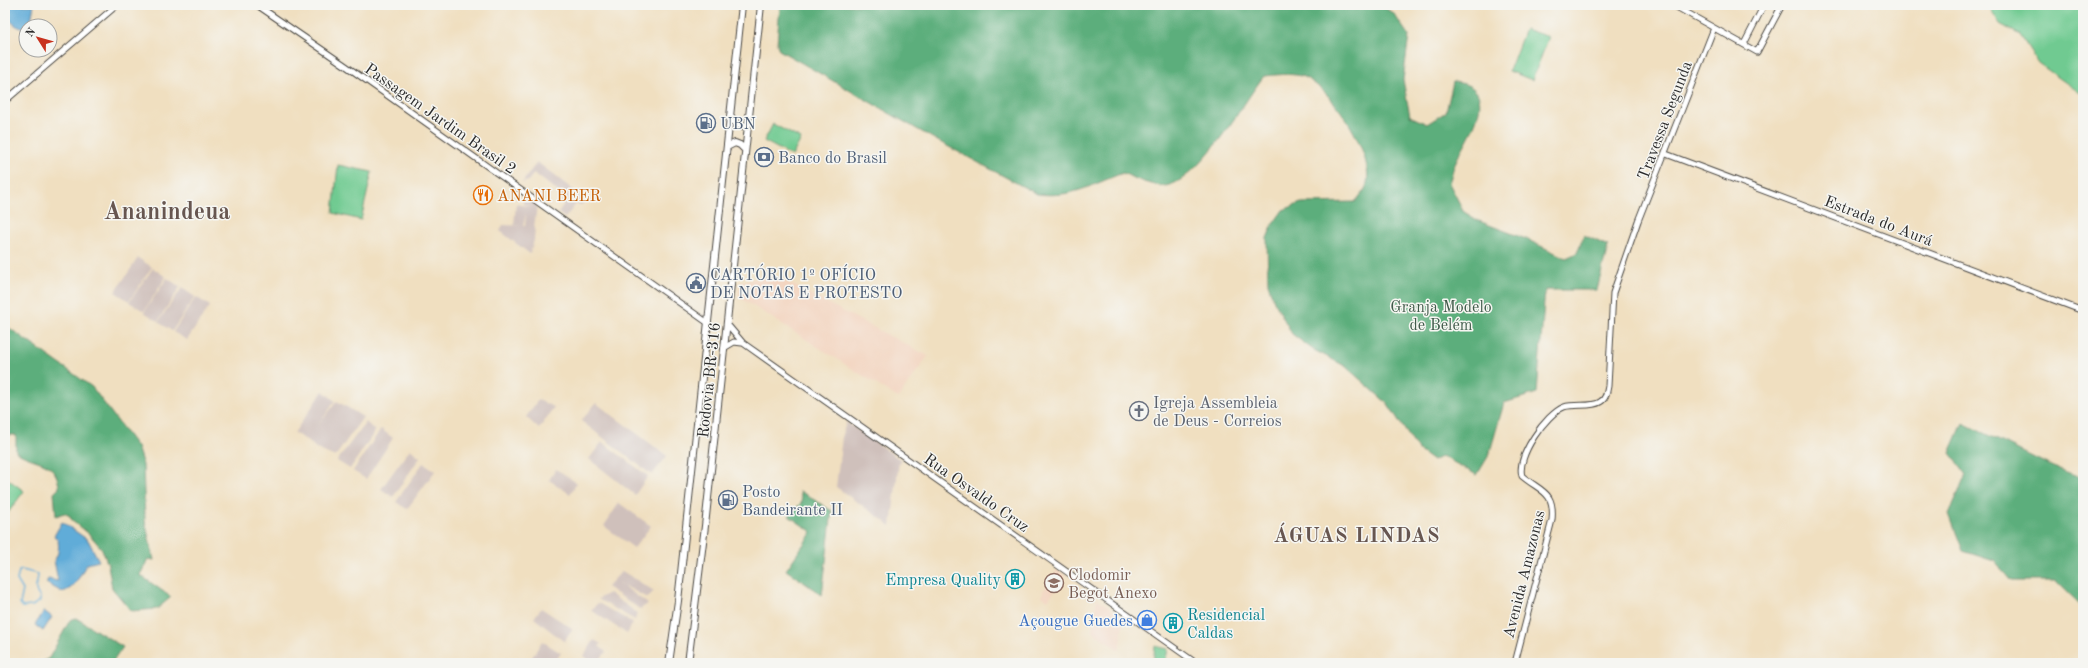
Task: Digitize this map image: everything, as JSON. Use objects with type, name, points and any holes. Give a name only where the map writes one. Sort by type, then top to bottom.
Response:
[{"type":"highway","name":"Rodovia BR-316","points":[[669,663],[678,601],[742,5]]},
{"type":"highway","name":"Rodovia BR-316","points":[[688,663],[727,324],[761,5]]},
{"type":"highway","points":[[731,116],[737,125],[743,127],[748,125]]},
{"type":"highway","points":[[727,147],[735,143],[740,145],[745,150]]},
{"type":"street","points":[[5,101],[116,5]]},
{"type":"street","name":"Passagem Jardim Brasil 2","points":[[257,5],[346,66],[708,323]]},
{"type":"street","points":[[1673,5],[1757,52],[1782,5]]},
{"type":"street","points":[[1744,44],[1764,5]]},
{"type":"street","name":"Travessa Segunda","points":[[1613,293],[1638,221],[1666,154],[1714,28]]},
{"type":"street","name":"Estrada do Aurá","points":[[1666,154],[2083,311]]},
{"type":"street","name":"Avenida Amazonas","points":[[1515,663],[1552,520],[1554,506],[1549,497],[1522,476],[1520,466],[1523,458],[1542,427],[1553,413],[1575,404],[1596,404],[1603,400],[1606,396],[1608,386],[1613,293]]},
{"type":"street","name":"Rua Osvaldo Cruz","points":[[727,324],[743,343],[1196,663]]},
{"type":"street","points":[[724,348],[734,342],[743,343]]},
{"type":"shaded area","points":[[537,162],[587,200],[581,205],[576,204],[565,218],[558,213],[565,202],[570,201],[534,173],[528,181],[522,183]]},
{"type":"shaded area","points":[[523,197],[537,206],[534,240],[530,254],[500,231],[503,225],[522,226],[514,225],[516,204],[533,207],[523,204]],"holes":[[[526,213],[525,226],[523,226]]]},
{"type":"shaded area","points":[[138,258],[152,267],[129,301],[115,292]]},
{"type":"shaded area","points":[[153,268],[166,277],[144,311],[129,302]]},
{"type":"shaded area","points":[[774,275],[928,356],[898,398],[739,297],[740,282]]},
{"type":"shaded area","points":[[167,278],[180,287],[158,321],[144,312]]},
{"type":"shaded area","points":[[182,288],[195,297],[172,331],[158,322]]},
{"type":"shaded area","points":[[196,297],[210,306],[187,340],[173,332]]},
{"type":"shaded area","points":[[323,391],[335,401],[317,427],[337,401],[363,417],[335,457],[317,449],[308,441],[294,433]]},
{"type":"shaded area","points":[[538,400],[554,407],[539,429],[526,417]]},
{"type":"shaded area","points":[[596,403],[667,456],[652,475],[581,421]]},
{"type":"shaded area","points":[[366,422],[375,431],[350,469],[337,461]]},
{"type":"shaded area","points":[[846,422],[901,460],[899,462],[891,526],[836,487],[842,437]]},
{"type":"shaded area","points":[[381,429],[393,438],[366,479],[353,471]]},
{"type":"shaded area","points":[[602,442],[648,476],[635,495],[589,459]]},
{"type":"shaded area","points":[[410,449],[420,457],[393,497],[381,489]]},
{"type":"shaded area","points":[[423,463],[435,471],[407,509],[396,502]]},
{"type":"shaded area","points":[[556,469],[577,483],[570,494],[549,480]]},
{"type":"shaded area","points":[[619,503],[651,526],[634,548],[604,526]]},
{"type":"shaded area","name":"Clodomir Begot Anexo","points":[[1057,570],[1065,576],[1048,600],[1042,596],[1043,591]]},
{"type":"shaded area","points":[[622,571],[654,591],[647,598],[618,582],[648,604],[640,609],[607,587]]},
{"type":"shaded area","points":[[609,593],[637,613],[635,620],[598,599]]},
{"type":"shaded area","points":[[1097,598],[1124,619],[1119,650],[1092,631]]},
{"type":"shaded area","points":[[598,603],[633,623],[627,634],[591,610]]},
{"type":"shaded area","points":[[541,608],[573,629],[564,641],[566,643],[534,618]]},
{"type":"shaded area","points":[[594,640],[601,644],[599,646],[606,652],[597,663],[592,663],[584,656]]},
{"type":"shaded area","points":[[542,641],[561,653],[554,663],[533,663],[534,661],[531,659]]},
{"type":"green space","name":"Granja Modelo de Belém","points":[[780,5],[1381,5],[1394,14],[1409,36],[1403,80],[1410,116],[1427,124],[1446,112],[1453,82],[1468,85],[1477,92],[1480,102],[1479,113],[1475,125],[1456,162],[1449,183],[1464,212],[1479,221],[1526,239],[1566,258],[1577,253],[1584,235],[1608,246],[1597,290],[1545,290],[1537,393],[1504,403],[1489,455],[1477,475],[1442,456],[1433,461],[1418,450],[1388,404],[1345,366],[1312,349],[1292,334],[1274,301],[1268,284],[1267,238],[1273,224],[1283,210],[1301,203],[1355,202],[1366,187],[1368,174],[1365,158],[1358,141],[1338,107],[1313,82],[1296,75],[1282,74],[1264,76],[1205,158],[1190,172],[1176,182],[1163,186],[1142,181],[1123,173],[1082,190],[1050,195],[1037,194],[936,140],[779,50],[777,44]]},
{"type":"green space","points":[[1988,5],[2083,5],[2083,95],[2038,63],[2020,35],[2000,24]]},
{"type":"green space","points":[[1525,29],[1549,37],[1532,80],[1509,71]]},
{"type":"green space","points":[[773,124],[801,139],[792,156],[764,141]]},
{"type":"green space","points":[[338,165],[372,172],[361,220],[333,213]]},
{"type":"green space","points":[[5,325],[92,387],[137,447],[143,465],[145,521],[154,560],[148,559],[140,575],[171,597],[157,609],[131,611],[112,588],[108,565],[102,549],[89,534],[71,519],[70,516],[64,513],[56,516],[54,493],[59,488],[54,472],[50,467],[16,452],[16,435],[5,435]]},
{"type":"green space","points":[[1963,423],[2053,467],[2083,478],[2083,607],[2056,581],[2011,581],[1994,561],[1963,551],[1949,514],[1966,475],[1950,453]]},
{"type":"green space","points":[[5,477],[24,491],[5,517]]},
{"type":"green space","points":[[800,491],[832,511],[822,595],[786,570],[812,532],[789,516],[802,502]]},
{"type":"green space","points":[[76,618],[123,647],[112,663],[40,663],[49,658],[70,620]]},
{"type":"green space","points":[[1155,646],[1168,649],[1165,663],[1153,663]]},
{"type":"water","points":[[5,5],[34,5],[32,18],[18,18],[18,26],[5,14]]},
{"type":"water","points":[[62,522],[88,540],[99,561],[87,564],[74,585],[62,592],[46,583],[48,579],[58,581],[54,560],[58,553],[58,540],[54,536]]},
{"type":"water","points":[[44,611],[52,617],[43,631],[35,625]]},
{"type":"waterway","points":[[22,570],[38,574],[36,591],[40,597],[40,601],[32,606],[22,607],[20,604],[23,590],[17,580],[19,571],[22,570]]},
{"type":"place","name":"UBN","points":[[706,123]]},
{"type":"place","name":"Banco do Brasil","points":[[764,157]]},
{"type":"place","name":"ANANI BEER","points":[[483,195]]},
{"type":"place","name":"CARTÓRIO 1º OFÍCIO DE NOTAS E PROTESTO","points":[[696,283]]},
{"type":"place","name":"Igreja Assembleia de Deus - Correios","points":[[1139,411]]},
{"type":"place","name":"Posto Bandeirante II","points":[[728,500]]},
{"type":"place","name":"Empresa Quality","points":[[1015,579]]},
{"type":"place","name":"Clodomir Begot Anexo","points":[[1054,583]]},
{"type":"place","name":"Açougue Guedes","points":[[1147,620]]},
{"type":"place","name":"Residencial Caldas","points":[[1173,623]]},
{"type":"district","name":"Ananindeua","points":[[167,211]]},
{"type":"district","name":"ÁGUAS LINDAS","points":[[1357,535]]}]
